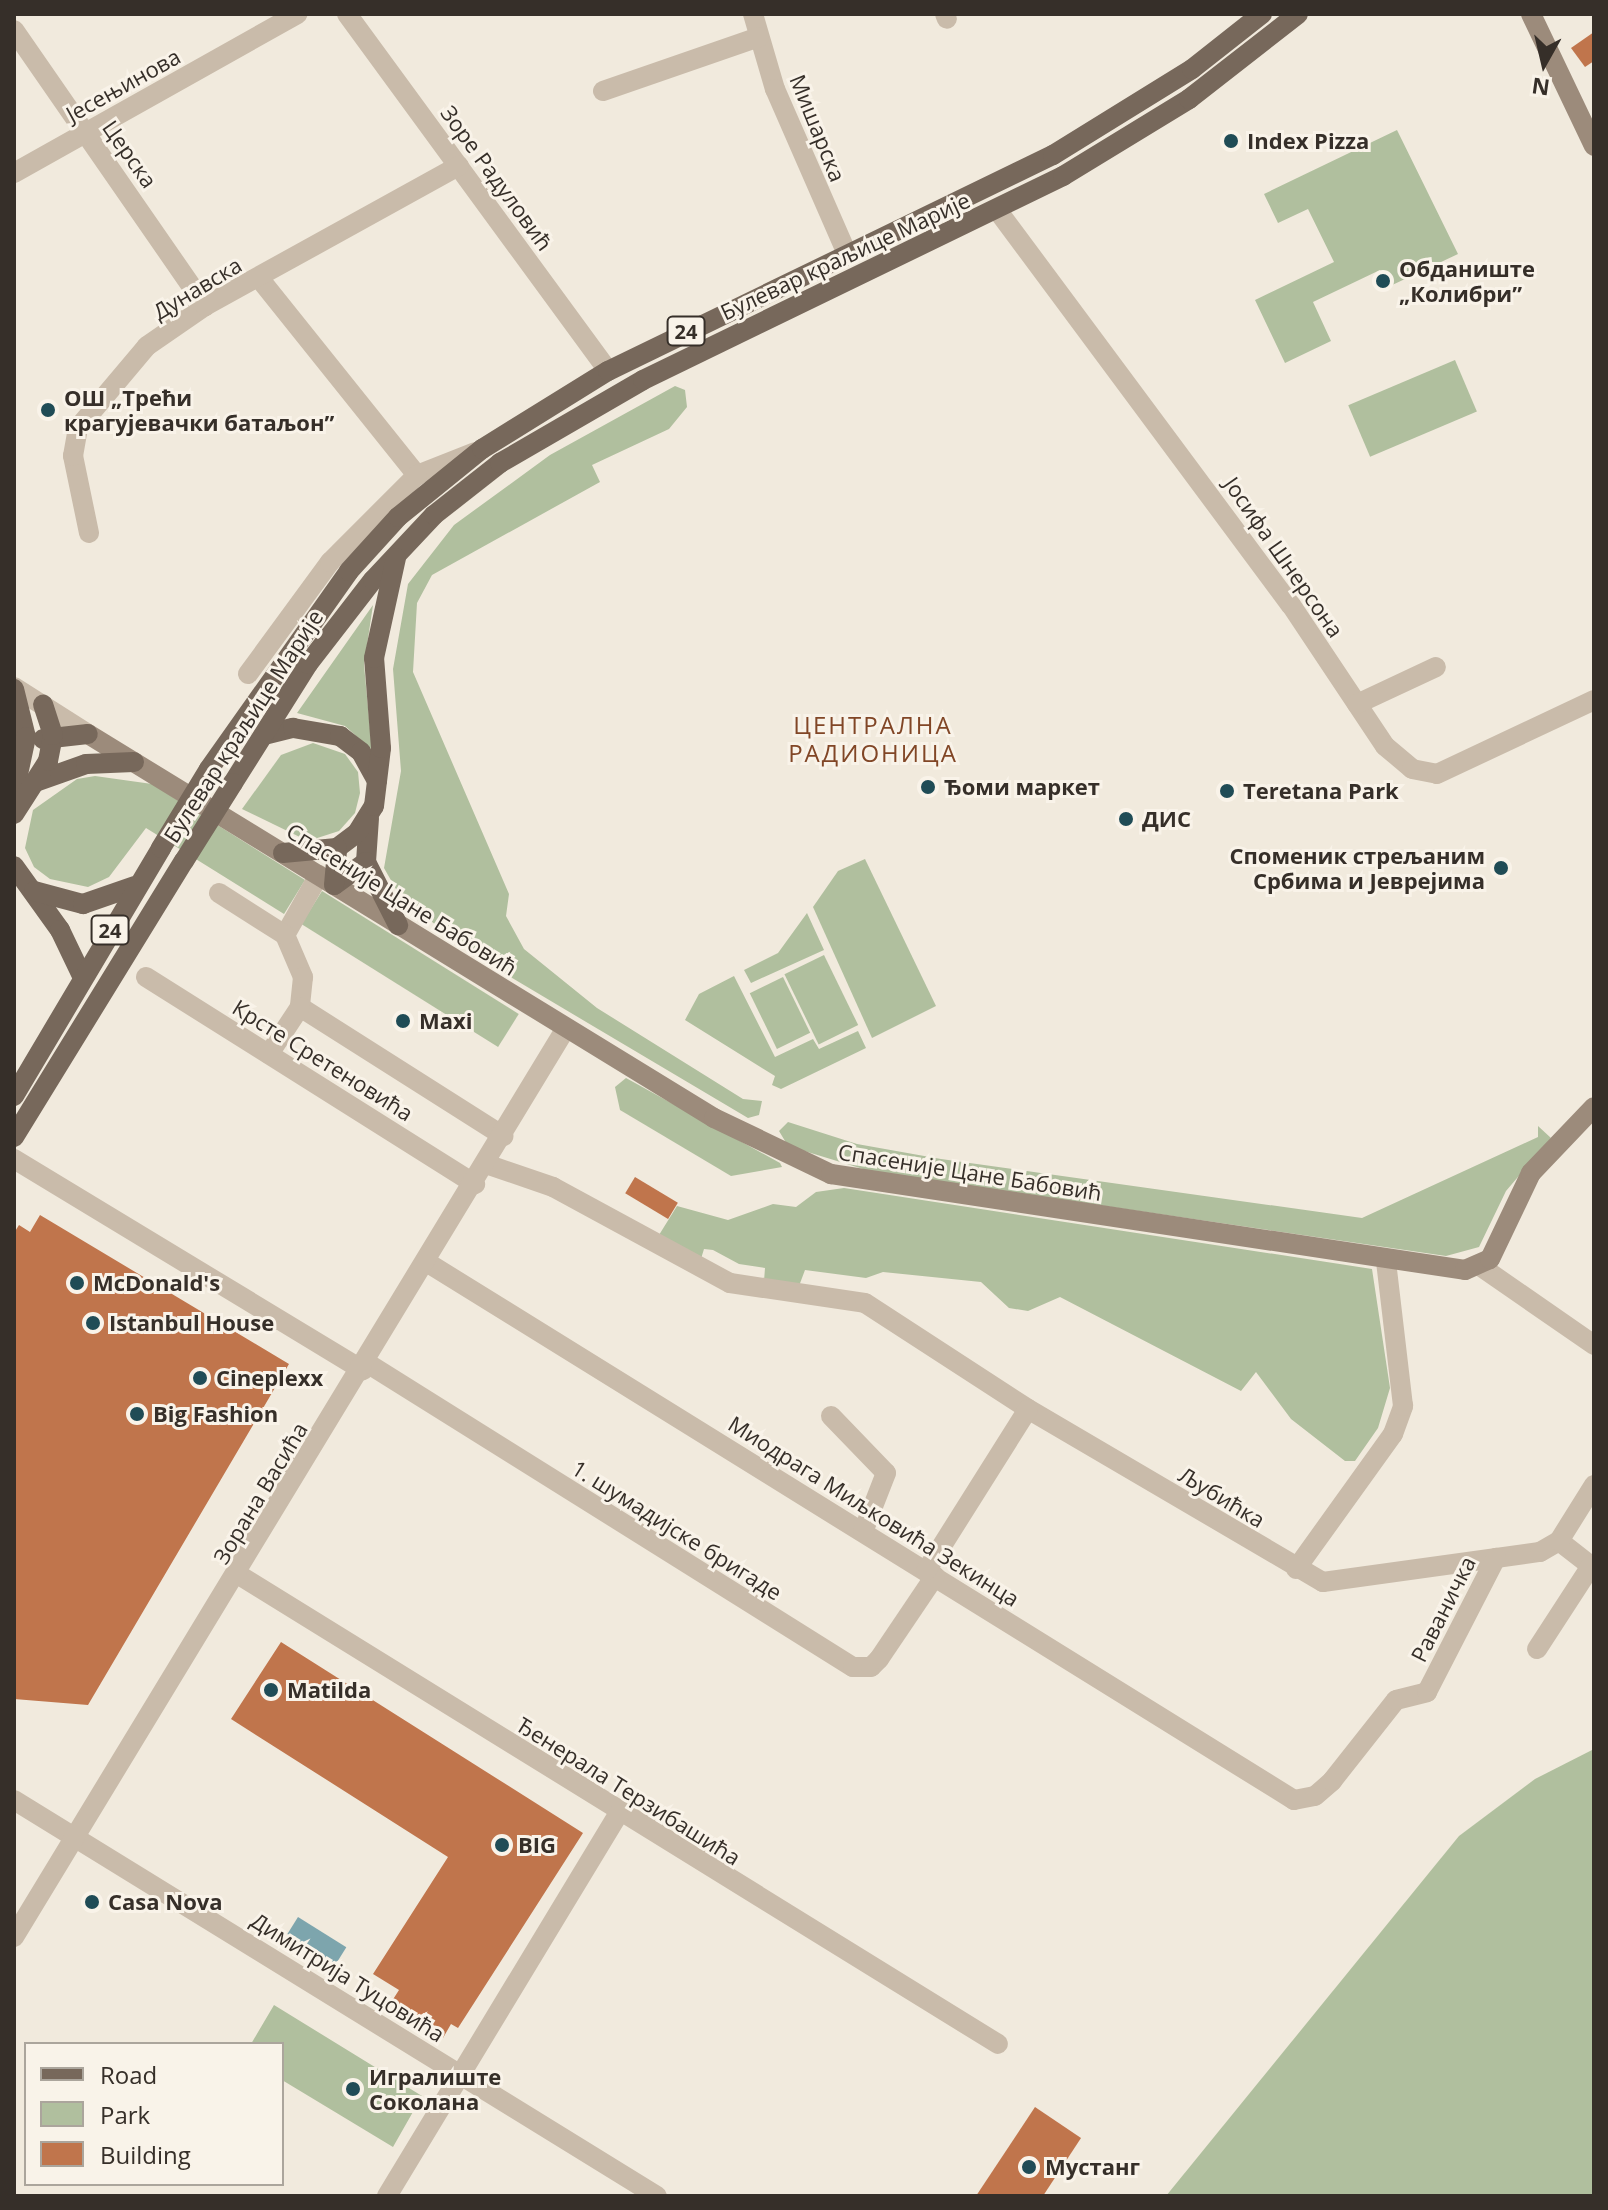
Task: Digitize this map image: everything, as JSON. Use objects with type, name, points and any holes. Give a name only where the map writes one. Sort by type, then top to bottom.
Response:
[{"type":"main road","name":"Булевар краљице Марије","points":[[14,1096],[82,976],[209,769],[349,571],[398,517],[482,449],[608,371],[1053,155],[1192,69],[1262,14]]},
{"type":"main road","name":"Булевар краљице Марије","points":[[14,1137],[184,861],[336,624],[399,550],[500,463],[594,406],[998,211],[1144,129],[1298,14]]},
{"type":"main road","points":[[398,925],[366,862],[369,818],[381,748],[375,649],[399,550]]},
{"type":"main road","points":[[14,688],[25,724],[29,776]]},
{"type":"main road","points":[[14,814],[29,776],[53,735],[43,705]]},
{"type":"main road","points":[[264,735],[293,728],[340,736],[361,752],[377,781]]},
{"type":"main road","points":[[53,735],[88,734]]},
{"type":"main road","points":[[14,793],[29,776],[86,764],[134,762]]},
{"type":"main road","points":[[326,880],[337,848],[369,818]]},
{"type":"main road","points":[[283,853],[337,848]]},
{"type":"main road","points":[[326,880],[366,862]]},
{"type":"main road","points":[[19,875],[56,901],[83,904],[138,885]]},
{"type":"main road","points":[[19,875],[60,930],[82,976]]},
{"type":"street","name":"Јесењинова","points":[[14,173],[297,14]]},
{"type":"street","name":"Зоре Радуловић","points":[[347,14],[608,371]]},
{"type":"street","name":"Мишарска","points":[[753,14],[775,89],[848,256]]},
{"type":"street","points":[[1531,14],[1594,146]]},
{"type":"street","name":"Церска","points":[[14,30],[205,306]]},
{"type":"street","points":[[603,91],[759,37]]},
{"type":"street","name":"Дунавска","points":[[89,533],[73,456],[78,428],[147,346],[205,306],[459,166]]},
{"type":"street","name":"Јосифа Шнерсона","points":[[998,211],[1227,516],[1385,746],[1412,769],[1437,774],[1594,700]]},
{"type":"street","points":[[259,278],[417,475]]},
{"type":"street","points":[[248,674],[330,562],[417,475],[482,449]]},
{"type":"street","points":[[1357,704],[1436,667]]},
{"type":"street","points":[[14,688],[88,734]]},
{"type":"street","name":"Спасеније Цане Бабовић","points":[[88,734],[714,1118],[831,1174],[1386,1261],[1480,1266]]},
{"type":"street","points":[[285,935],[326,880]]},
{"type":"street","points":[[219,893],[285,935],[303,977],[300,1007],[269,1054]]},
{"type":"street","name":"Крсте Сретеновића","points":[[146,977],[475,1184]]},
{"type":"street","points":[[300,1007],[503,1136]]},
{"type":"street","name":"Зорана Васића","points":[[14,1937],[239,1575],[566,1028]]},
{"type":"street","points":[[1594,1107],[1531,1173],[1506,1229],[1480,1266],[1594,1345]]},
{"type":"street","name":"1. шумадијске бригаде","points":[[14,1159],[365,1366],[853,1667],[871,1667],[879,1659],[930,1574]]},
{"type":"street","name":"Љубићка","points":[[486,1164],[553,1187],[730,1283],[865,1303],[1028,1409],[1296,1569],[1335,1584],[1540,1552],[1559,1541]]},
{"type":"street","points":[[1296,1569],[1393,1434],[1403,1406],[1386,1261]]},
{"type":"street","name":"Миодрага Миљковића Зекинца","points":[[428,1263],[1294,1800]]},
{"type":"street","points":[[930,1574],[1028,1409]]},
{"type":"street","points":[[831,1416],[882,1463],[886,1473],[863,1532]]},
{"type":"street","points":[[1537,1649],[1588,1572],[1588,1560],[1559,1541],[1594,1485]]},
{"type":"street","name":"Раваничка","points":[[1294,1800],[1315,1796],[1332,1781],[1396,1700],[1427,1692],[1496,1558]]},
{"type":"street","name":"Ђенерала Терзибашића","points":[[239,1575],[618,1814],[998,2044]]},
{"type":"street","name":"Димитрија Туцовића","points":[[14,1800],[657,2196]]},
{"type":"street","points":[[387,2196],[618,1814]]},
{"type":"green space","name":"Обданиште „Колибри”","points":[[1397,130],[1458,254],[1388,287],[1380,270],[1313,302],[1331,341],[1285,363],[1255,300],[1334,262],[1308,209],[1278,223],[1264,194]]},
{"type":"green space","points":[[1455,360],[1477,412],[1370,457],[1348,405]]},
{"type":"green space","points":[[675,386],[685,390],[687,407],[669,429],[592,465],[600,482],[432,575],[417,603],[413,672],[509,894],[506,916],[524,949],[597,1008],[743,1099],[762,1101],[759,1115],[748,1118],[480,959],[401,898],[384,868],[401,771],[393,669],[408,584],[454,525],[550,455]]},
{"type":"green space","points":[[373,605],[364,665],[372,750],[345,726],[297,713]]},
{"type":"green space","points":[[313,743],[345,754],[358,772],[360,793],[355,813],[339,831],[308,841],[242,809],[281,755]]},
{"type":"green space","points":[[95,776],[152,784],[305,880],[284,914],[146,828],[109,877],[88,887],[50,879],[34,867],[25,848],[33,810],[77,779]]},
{"type":"green space","points":[[865,859],[936,1006],[872,1038],[813,907],[838,871]]},
{"type":"green space","points":[[322,891],[519,1014],[498,1047],[301,924]]},
{"type":"green space","points":[[807,913],[824,950],[751,983],[744,970],[778,953]]},
{"type":"green space","points":[[824,955],[858,1025],[819,1044],[784,974]]},
{"type":"green space","points":[[734,976],[775,1057],[813,1039],[819,1049],[858,1031],[866,1048],[781,1089],[772,1085],[775,1076],[685,1020],[699,994]]},
{"type":"green space","points":[[783,977],[810,1033],[777,1049],[750,993]]},
{"type":"green space","points":[[626,1078],[780,1163],[782,1167],[731,1176],[620,1110],[615,1087]]},
{"type":"green space","points":[[788,1122],[857,1144],[941,1159],[1362,1218],[1538,1137],[1538,1126],[1551,1138],[1506,1191],[1479,1247],[1446,1256],[873,1172],[788,1146],[779,1131]]},
{"type":"green space","points":[[844,1188],[1372,1269],[1390,1388],[1378,1428],[1355,1461],[1345,1461],[1291,1419],[1256,1372],[1241,1391],[1060,1297],[1028,1311],[1009,1308],[981,1282],[883,1272],[866,1278],[805,1270],[799,1286],[764,1281],[765,1268],[739,1264],[713,1250],[704,1249],[700,1262],[659,1235],[677,1206],[728,1220],[773,1204],[796,1207],[816,1192]]},
{"type":"green space","points":[[1594,1749],[1594,2196],[1166,2196],[1459,1836],[1535,1779]]},
{"type":"green space","name":"Игралиште Соколана","points":[[274,2005],[422,2096],[393,2147],[284,2081],[284,2042],[252,2042]]},
{"type":"water","points":[[298,1917],[346,1947],[336,1964],[287,1934]]},
{"type":"building","points":[[1594,32],[1594,61],[1585,67],[1571,48]]},
{"type":"building","points":[[635,1177],[678,1203],[668,1219],[625,1193]]},
{"type":"building","name":"Big Fashion","points":[[40,1215],[289,1364],[88,1705],[14,1699],[14,1233],[19,1225],[30,1232]]},
{"type":"building","name":"BIG","points":[[281,1642],[583,1833],[458,2028],[451,2024],[443,2038],[390,2004],[399,1990],[373,1974],[448,1857],[231,1719]]},
{"type":"building","name":"Мустанг","points":[[1035,2107],[1081,2138],[1043,2196],[976,2196]]},
{"type":"place","name":"Index Pizza","points":[[1231,141]]},
{"type":"place","name":"Обданиште „Колибри”","points":[[1383,281]]},
{"type":"place","name":"ОШ „Трећи крагујевачки батаљон”","points":[[48,410]]},
{"type":"place","name":"Ђоми маркет","points":[[928,787]]},
{"type":"place","name":"Teretana Park","points":[[1227,791]]},
{"type":"place","name":"ДИС","points":[[1126,819]]},
{"type":"place","name":"Споменик стрељаним Србима и Јеврејима","points":[[1501,868]]},
{"type":"place","name":"Maxi","points":[[403,1021]]},
{"type":"place","name":"McDonald's","points":[[77,1283]]},
{"type":"place","name":"Istanbul House","points":[[93,1323]]},
{"type":"place","name":"Cineplexx","points":[[200,1378]]},
{"type":"place","name":"Big Fashion","points":[[137,1414]]},
{"type":"place","name":"Matilda","points":[[271,1690]]},
{"type":"place","name":"BIG","points":[[502,1845]]},
{"type":"place","name":"Casa Nova","points":[[92,1902]]},
{"type":"place","name":"Игралиште Соколана","points":[[353,2089]]},
{"type":"place","name":"Мустанг","points":[[1029,2167]]},
{"type":"district","name":"ЦЕНТРАЛНА РАДИОНИЦА","points":[[873,739]]}]
